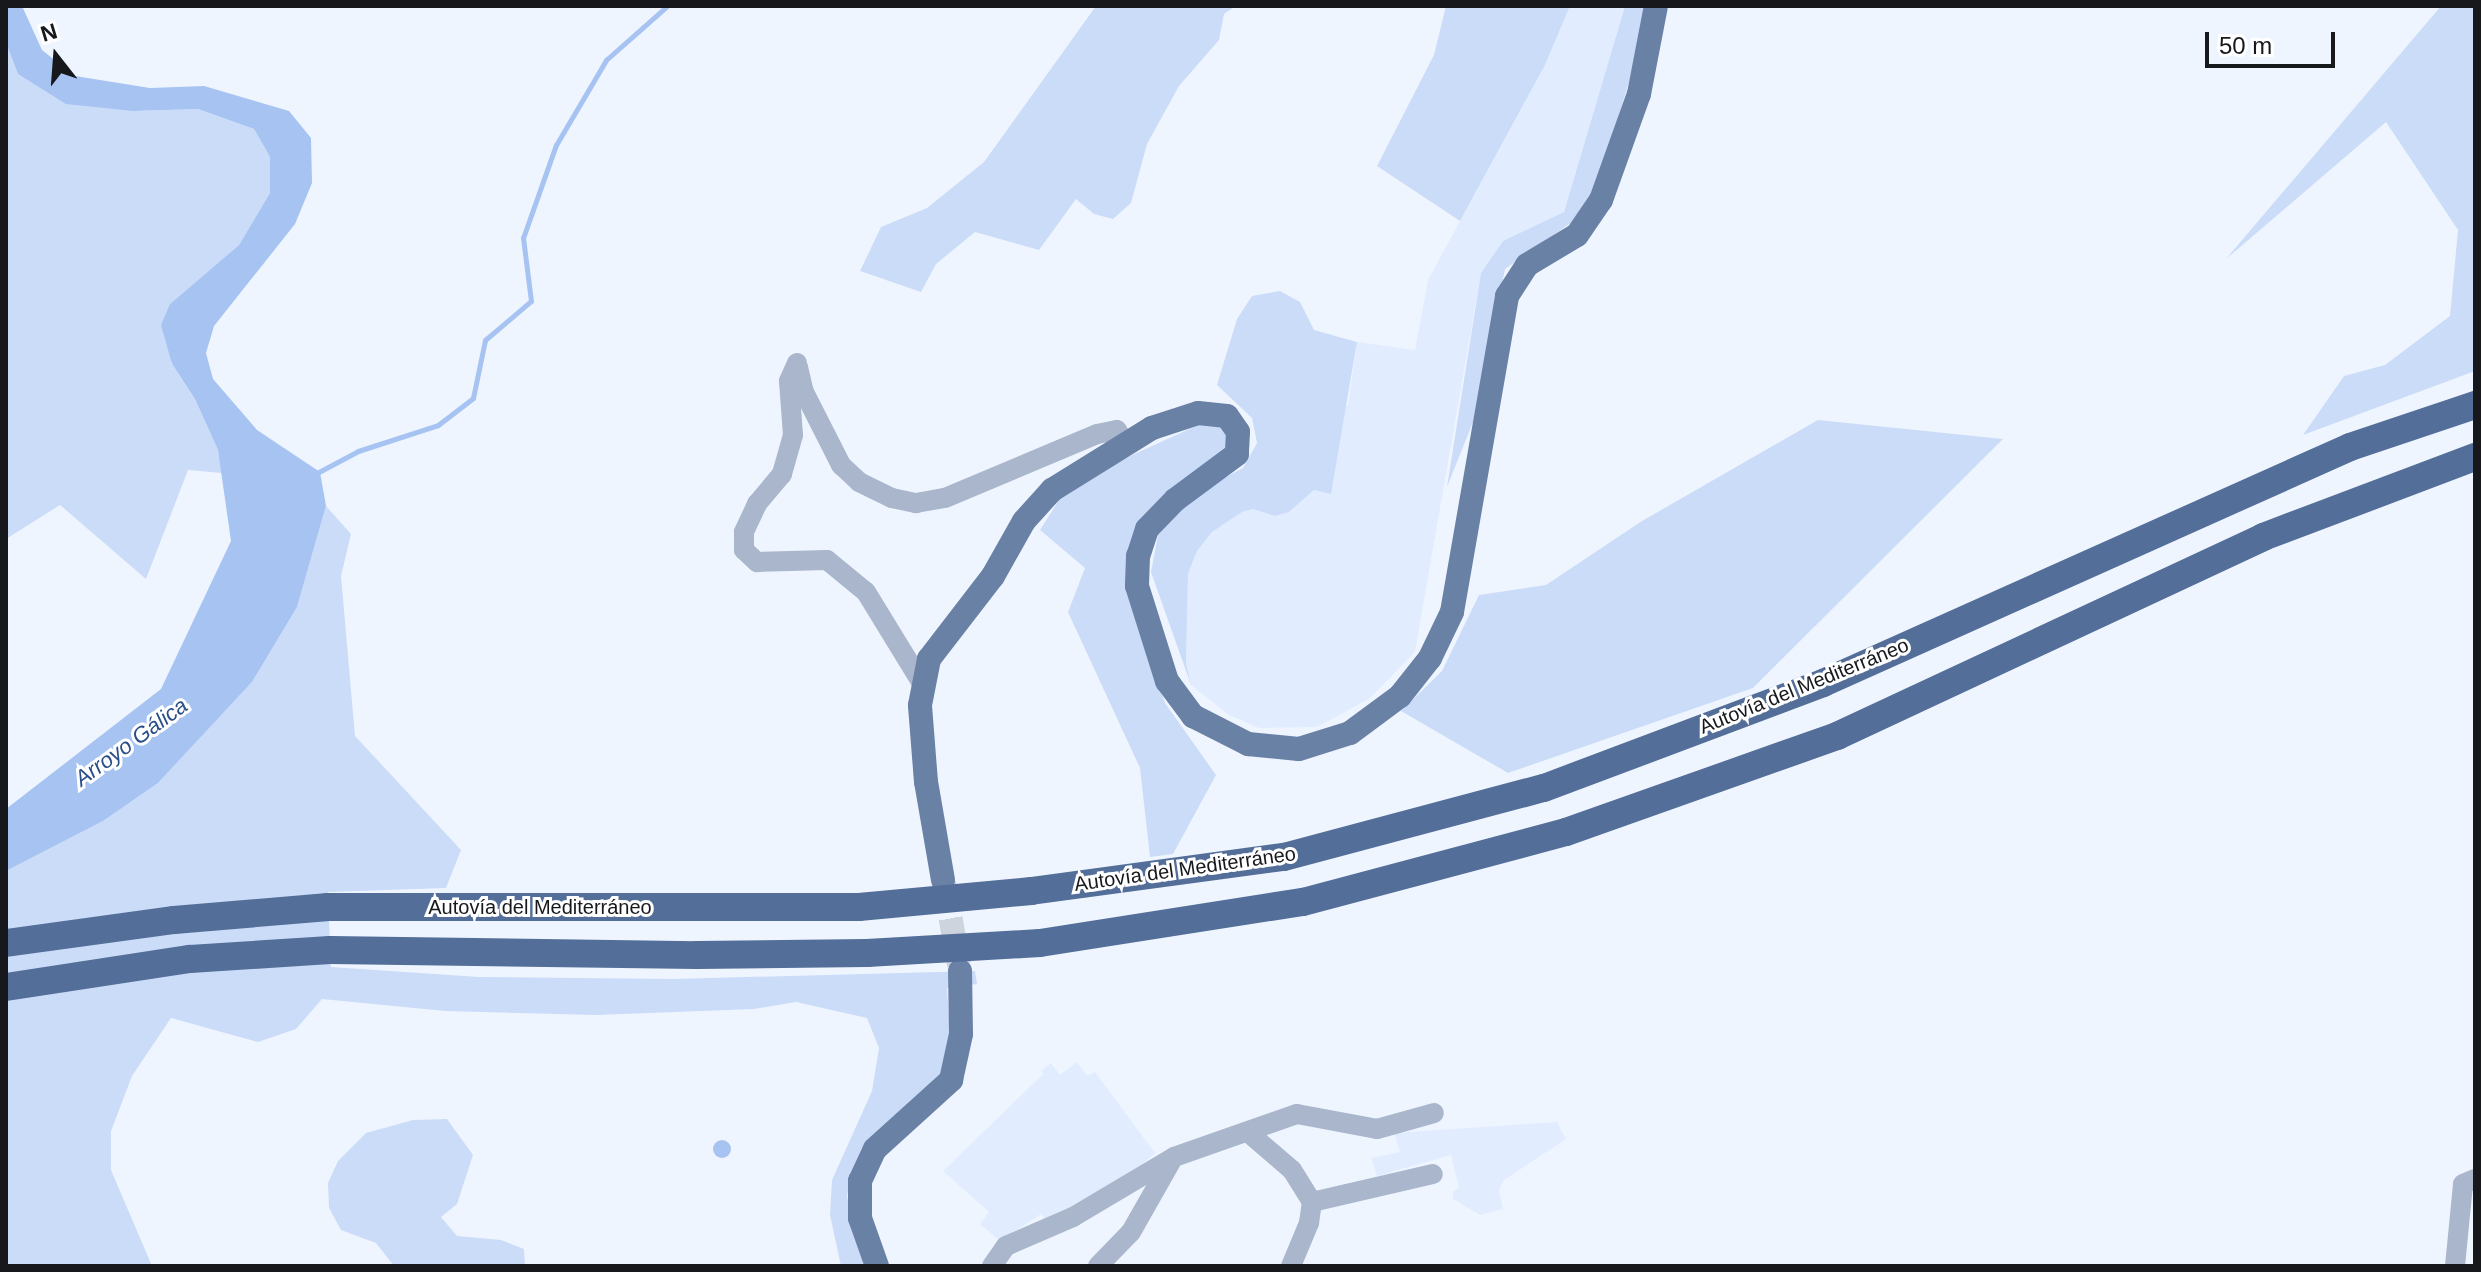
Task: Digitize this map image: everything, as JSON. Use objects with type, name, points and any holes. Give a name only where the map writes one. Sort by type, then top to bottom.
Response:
[{"type":"highway","name":"Autovía del Mediterráneo","points":[[6,943],[174,920],[328,907],[859,907],[1031,891],[1284,857],[1544,788],[1823,683],[2350,447],[2475,405]]},
{"type":"highway","points":[[6,987],[190,959],[330,950],[867,953],[1040,943],[1303,902],[1566,832],[1837,736],[2263,537],[2475,457]]},
{"type":"main road","points":[[943,880],[926,782],[923,685],[929,659],[993,576],[1024,521],[1052,490],[1125,444],[1198,413],[1227,416],[1238,432],[1237,454],[1175,500],[1147,529],[1138,556],[1137,586],[1167,681],[1193,716],[1248,744],[1271,749],[1324,744],[1376,716],[1430,658],[1452,612],[1507,296],[1527,265],[1577,235],[1601,200],[1639,94],[1656,6]]},
{"type":"main road","points":[[877,1266],[860,1218],[860,1181],[875,1149],[951,1080],[961,1034],[960,971]]},
{"type":"street","points":[[923,685],[866,592],[827,560],[757,562],[744,550],[744,532],[782,474],[793,435],[789,381],[797,363],[804,392],[841,465],[859,482],[892,498],[916,503],[945,498],[1097,434],[1117,430],[1125,444]]},
{"type":"street","points":[[992,1266],[1006,1246],[1073,1217],[1174,1157],[1250,1134],[1297,1114],[1377,1129],[1434,1113]]},
{"type":"street","points":[[1250,1134],[1292,1170],[1312,1202],[1309,1223],[1291,1266]]},
{"type":"street","points":[[1098,1266],[1131,1232],[1174,1157]]},
{"type":"street","points":[[1312,1202],[1433,1174]]},
{"type":"street","points":[[2455,1266],[2463,1184],[2475,1179]]},
{"type":"shaded area","points":[[1096,6],[1236,6],[1224,14],[1219,40],[1179,86],[1147,144],[1131,203],[1113,219],[1094,214],[1076,199],[1039,250],[975,232],[936,264],[921,292],[860,271],[881,227],[927,208],[984,162]]},
{"type":"shaded area","points":[[1446,6],[1570,6],[1545,65],[1460,221],[1377,166],[1434,55]]},
{"type":"shaded area","points":[[1570,6],[1625,6],[1564,212],[1503,241],[1481,273],[1415,652],[1369,699],[1317,727],[1259,728],[1229,715],[1191,685],[1186,663],[1188,574],[1197,551],[1212,532],[1242,512],[1253,509],[1275,516],[1289,512],[1314,490],[1343,406],[1348,406],[1357,342],[1415,350],[1428,280],[1545,65]]},
{"type":"shaded area","points":[[1625,6],[1644,6],[1636,59],[1604,164],[1582,215],[1505,269],[1475,417],[1447,487],[1481,273],[1503,241],[1564,212]]},
{"type":"shaded area","points":[[2441,6],[2475,6],[2475,371],[2303,435],[2344,376],[2385,365],[2450,316],[2458,230],[2386,122],[2226,259]]},
{"type":"shaded area","points":[[6,43],[18,74],[136,111],[198,109],[254,129],[270,157],[270,193],[239,245],[170,304],[171,363],[195,399],[218,450],[222,473],[188,470],[146,579],[60,505],[6,539]]},
{"type":"shaded area","points":[[1280,291],[1300,302],[1314,330],[1357,342],[1331,494],[1314,490],[1289,512],[1275,516],[1253,509],[1242,512],[1212,532],[1197,551],[1188,574],[1186,663],[1191,685],[1151,572],[1159,530],[1196,493],[1243,468],[1257,443],[1252,418],[1217,385],[1237,319],[1252,296]]},
{"type":"shaded area","points":[[1818,420],[2003,439],[1753,688],[1508,773],[1401,711],[1442,671],[1479,595],[1546,585],[1642,521]]},
{"type":"shaded area","points":[[1207,421],[1222,426],[1229,442],[1221,459],[1162,501],[1135,617],[1165,703],[1216,775],[1173,854],[1150,857],[1140,768],[1068,612],[1085,568],[1040,530],[1061,497],[1119,461]]},
{"type":"shaded area","points":[[326,506],[351,534],[341,576],[355,736],[461,850],[446,888],[328,892],[331,967],[479,977],[673,979],[975,971],[977,984],[947,988],[951,1050],[940,1075],[853,1169],[847,1196],[852,1223],[869,1266],[841,1266],[830,1215],[832,1180],[872,1091],[879,1048],[867,1018],[796,1002],[754,1009],[597,1015],[445,1011],[322,999],[296,1029],[258,1042],[171,1018],[132,1076],[111,1131],[111,1170],[152,1266],[6,1266],[6,871],[103,821],[158,783],[252,682],[297,607]]},
{"type":"shaded area","points":[[1077,1062],[1087,1076],[1095,1072],[1155,1153],[1128,1177],[1051,1227],[1041,1214],[1000,1241],[980,1224],[989,1212],[943,1171],[1043,1074],[1041,1071],[1051,1063],[1060,1075]]},
{"type":"shaded area","points":[[447,1119],[473,1155],[457,1204],[441,1217],[457,1236],[501,1240],[524,1249],[525,1266],[394,1266],[376,1243],[341,1230],[329,1208],[328,1183],[338,1161],[366,1133],[413,1120]]},
{"type":"shaded area","points":[[1557,1122],[1566,1139],[1504,1180],[1499,1190],[1503,1209],[1480,1215],[1453,1199],[1453,1191],[1459,1188],[1451,1155],[1377,1176],[1371,1158],[1400,1152],[1394,1133]]},
{"type":"water","name":"Arroyo Gálica","points":[[6,6],[22,6],[42,50],[75,76],[150,88],[204,86],[289,111],[311,138],[312,183],[295,224],[214,326],[206,353],[213,379],[257,430],[320,472],[326,506],[297,607],[252,682],[158,783],[103,821],[6,871],[6,809],[161,689],[231,541],[218,450],[195,399],[172,364],[161,325],[170,304],[239,245],[270,193],[270,157],[254,129],[198,109],[133,111],[66,104],[18,74],[6,43]]},
{"type":"water","points":[[718,1140],[726,1140],[731,1149],[729,1156],[718,1158],[713,1153],[713,1145]]},
{"type":"waterway","points":[[315,474],[358,451],[438,425],[473,398],[485,340],[531,301],[523,238],[556,145],[606,60],[667,6]]},
{"type":"tunnel","points":[[944,883],[959,965]]}]
